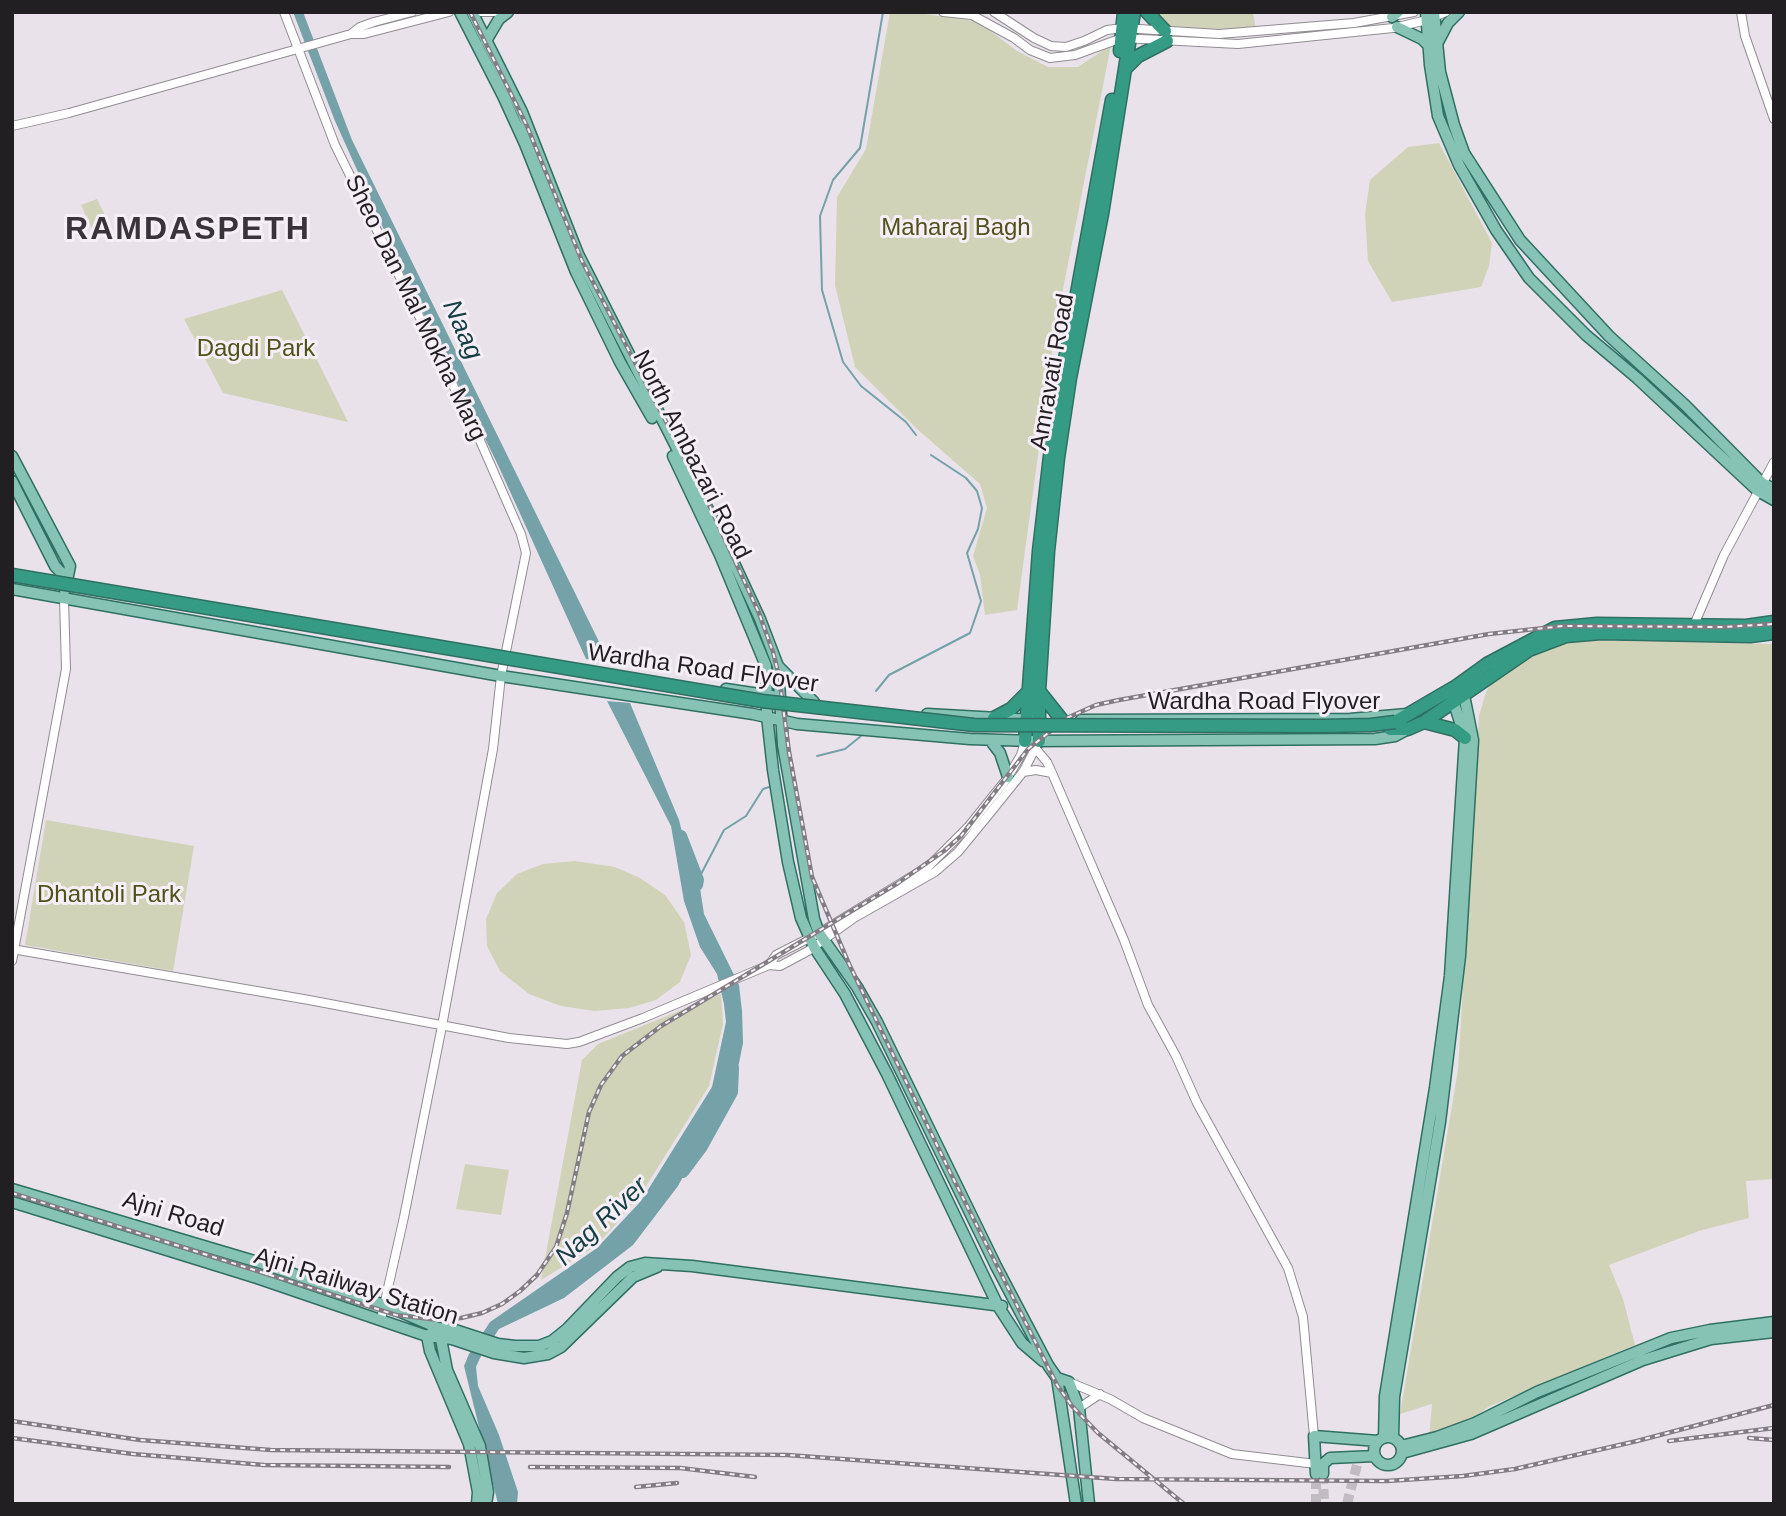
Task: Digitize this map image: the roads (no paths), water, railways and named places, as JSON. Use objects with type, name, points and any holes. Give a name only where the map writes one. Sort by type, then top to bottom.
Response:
[{"type":"highway","name":"Amravati Road","points":[[1033,743],[1039,551],[1050,456],[1125,69],[1127,33],[1124,12]]},
{"type":"highway","name":"Amravati Road","points":[[1095,223],[1127,33],[1134,12]]},
{"type":"highway","points":[[1125,69],[1166,36],[1147,12]]},
{"type":"highway","name":"Wardha Road Flyover","points":[[12,575],[762,701],[974,725],[1392,726]]},
{"type":"highway","name":"Wardha Road Flyover","points":[[12,581],[733,703],[963,730],[1010,733],[1109,730],[1327,733],[1392,726]]},
{"type":"highway","points":[[1392,726],[1407,714],[1458,695],[1487,664],[1555,628],[1597,624],[1746,626],[1774,622]]},
{"type":"highway","points":[[1392,726],[1408,729],[1424,722],[1458,695],[1529,650],[1566,636],[1601,633],[1750,636],[1774,633]]},
{"type":"highway","points":[[994,718],[1034,691],[1062,720]]},
{"type":"highway","points":[[1424,722],[1455,730],[1465,737]]},
{"type":"main road","name":"North Ambazari Road","points":[[460,12],[514,120],[576,272],[621,362],[760,619],[778,666],[782,739],[816,940]]},
{"type":"main road","name":"North Ambazari Road","points":[[472,12],[522,112],[578,254],[716,535],[766,666],[766,716],[788,862],[801,918],[816,940]]},
{"type":"main road","points":[[486,41],[499,19],[508,12]]},
{"type":"main road","points":[[1433,46],[1459,12]]},
{"type":"main road","points":[[1430,16],[1438,116],[1459,165],[1496,230],[1529,278],[1586,335],[1774,500]]},
{"type":"main road","points":[[1395,19],[1433,46],[1464,153],[1520,240],[1609,336],[1680,400],[1760,487],[1774,489]]},
{"type":"main road","points":[[1669,409],[1680,400]]},
{"type":"main road","points":[[12,456],[70,565],[64,599]]},
{"type":"main road","points":[[12,481],[55,566],[67,579]]},
{"type":"main road","name":"Wardha Road Flyover","points":[[12,569],[766,695],[936,715],[1062,720],[1350,719],[1407,714]]},
{"type":"main road","points":[[12,589],[501,676],[766,716],[797,724],[1033,743],[1102,739],[1375,739],[1395,736],[1408,729]]},
{"type":"main road","points":[[778,666],[814,702]]},
{"type":"main road","points":[[1458,695],[1465,737],[1466,788]]},
{"type":"main road","points":[[1458,695],[1473,740],[1466,788],[1450,976],[1435,1088],[1385,1395],[1394,1443],[1398,1461],[1389,1465],[1381,1463],[1375,1456],[1374,1448],[1394,1443],[1437,1437],[1475,1423],[1537,1392],[1671,1338],[1774,1322]]},
{"type":"main road","points":[[753,714],[769,735]]},
{"type":"main road","points":[[782,739],[797,724]]},
{"type":"main road","points":[[990,740],[1000,753],[1008,777]]},
{"type":"main road","points":[[816,940],[858,987],[1016,1306],[1057,1378],[1076,1504]]},
{"type":"main road","points":[[816,940],[887,1074],[998,1306],[1022,1343],[1048,1365]]},
{"type":"main road","name":"Ajni Road","points":[[12,1189],[261,1263],[384,1305],[447,1334],[496,1348],[527,1347],[552,1341],[567,1329],[617,1276],[630,1267],[645,1263],[692,1266],[998,1306],[1016,1306]]},
{"type":"main road","name":"Ajni Railway Station","points":[[12,1202],[427,1336]]},
{"type":"main road","points":[[1319,1469],[1314,1436],[1394,1443],[1471,1434],[1643,1360],[1711,1339],[1774,1332]]},
{"type":"main road","points":[[477,1504],[478,1492],[470,1444],[440,1377],[427,1336],[447,1334],[442,1350],[447,1370],[480,1446],[488,1492],[486,1504]]},
{"type":"main road","points":[[1057,1378],[1069,1382],[1079,1408],[1089,1504]]},
{"type":"main road","points":[[1359,1457],[1360,1439]]},
{"type":"main road","points":[[1319,1469],[1331,1458],[1375,1456]]},
{"type":"street","name":"Sheo Dan Mal Mokha Marg","points":[[284,12],[335,145],[497,478],[526,553],[501,676],[493,749],[442,1026],[380,1319]]},
{"type":"street","points":[[351,34],[360,27],[412,12]]},
{"type":"street","points":[[12,126],[69,113],[297,48],[449,12]]},
{"type":"street","points":[[481,12],[495,12]]},
{"type":"street","points":[[943,12],[972,15],[1030,50],[1050,58],[1075,55],[1127,33]]},
{"type":"street","points":[[994,12],[1051,46],[1066,47],[1107,30],[1166,36],[1265,32],[1430,16],[1446,12]]},
{"type":"street","points":[[1395,19],[1413,12]]},
{"type":"street","points":[[1741,12],[1745,36],[1774,119]]},
{"type":"street","points":[[1694,625],[1724,555],[1774,462]]},
{"type":"street","points":[[12,961],[66,669],[64,599]]},
{"type":"street","points":[[13,949],[509,1038],[567,1044],[579,1042],[769,965],[776,955],[816,940],[935,872],[958,852],[1023,772],[1033,743]]},
{"type":"street","points":[[816,940],[929,866],[969,826],[1008,777],[1021,755],[1033,743]]},
{"type":"street","points":[[1033,743],[1052,773],[1124,940],[1148,1005],[1176,1056],[1197,1103],[1288,1268],[1303,1317],[1314,1436]]},
{"type":"street","points":[[1023,772],[1036,770],[1052,773]]},
{"type":"street","points":[[1069,1382],[1100,1394],[1143,1418],[1231,1454],[1319,1469]]},
{"type":"street","points":[[1079,1408],[1100,1394]]},
{"type":"water","points":[[293,12],[303,12],[352,140],[609,662],[586,659],[498,465],[403,272],[335,121]]},
{"type":"water","points":[[607,701],[630,703],[679,820],[688,856],[699,882],[704,914],[739,985],[743,1043],[736,1078],[678,1186],[633,1245],[564,1298],[499,1329],[480,1358],[476,1367],[478,1386],[499,1435],[518,1492],[517,1504],[498,1504],[464,1366],[469,1354],[490,1322],[597,1248],[641,1201],[712,1087],[726,1022],[717,974],[700,947],[684,901],[671,826]]},
{"type":"waterway","points":[[883,12],[860,148],[833,180],[820,216],[822,290],[843,362],[861,386],[906,422],[916,435]]},
{"type":"waterway","points":[[876,691],[889,675],[970,633],[981,601],[967,553],[978,529],[982,508],[977,491],[966,478],[931,455]]},
{"type":"waterway","points":[[817,756],[845,749],[861,736]]},
{"type":"waterway","points":[[698,880],[724,830],[746,816],[763,789],[772,786]]},
{"type":"waterway","name":"Naag","points":[[681,836],[698,880],[697,885]]},
{"type":"waterway","name":"Nag River","points":[[683,1172],[701,1148],[732,1092],[733,1068]]},
{"type":"tunnel","points":[[1347,1504],[1359,1457]]},
{"type":"tunnel","points":[[1316,1474],[1316,1504]]},
{"type":"tunnel","points":[[1323,1474],[1324,1504]]},
{"type":"railway","points":[[470,12],[527,126],[582,261],[706,498],[759,613],[779,676],[789,752],[812,877],[849,964],[1057,1385],[1072,1406],[1098,1433],[1184,1504]]},
{"type":"railway","points":[[12,1193],[396,1315],[439,1320],[482,1313],[502,1304],[520,1291],[537,1275],[556,1247],[567,1213],[589,1112],[601,1085],[622,1056],[661,1026],[898,883],[944,851],[961,836],[1028,749],[1067,718],[1096,705],[1119,700],[1489,634],[1563,626],[1723,627],[1774,624]]},
{"type":"railway","points":[[12,1421],[140,1440],[271,1450],[787,1455],[1116,1479],[1387,1481],[1463,1476],[1515,1469],[1774,1405]]},
{"type":"railway","points":[[1669,1441],[1774,1428]]},
{"type":"railway","points":[[12,1438],[133,1454],[264,1465],[449,1467]]},
{"type":"railway","points":[[1749,1438],[1774,1440]]},
{"type":"railway","points":[[530,1467],[680,1468],[755,1477]]},
{"type":"railway","points":[[636,1487],[677,1483]]},
{"type":"district","name":"RAMDASPETH","points":[[188,230]]},
{"type":"park label","name":"Maharaj Bagh","points":[[956,228]]},
{"type":"park label","name":"Dagdi Park","points":[[256,349]]},
{"type":"park label","name":"Dhantoli Park","points":[[109,895]]}]
